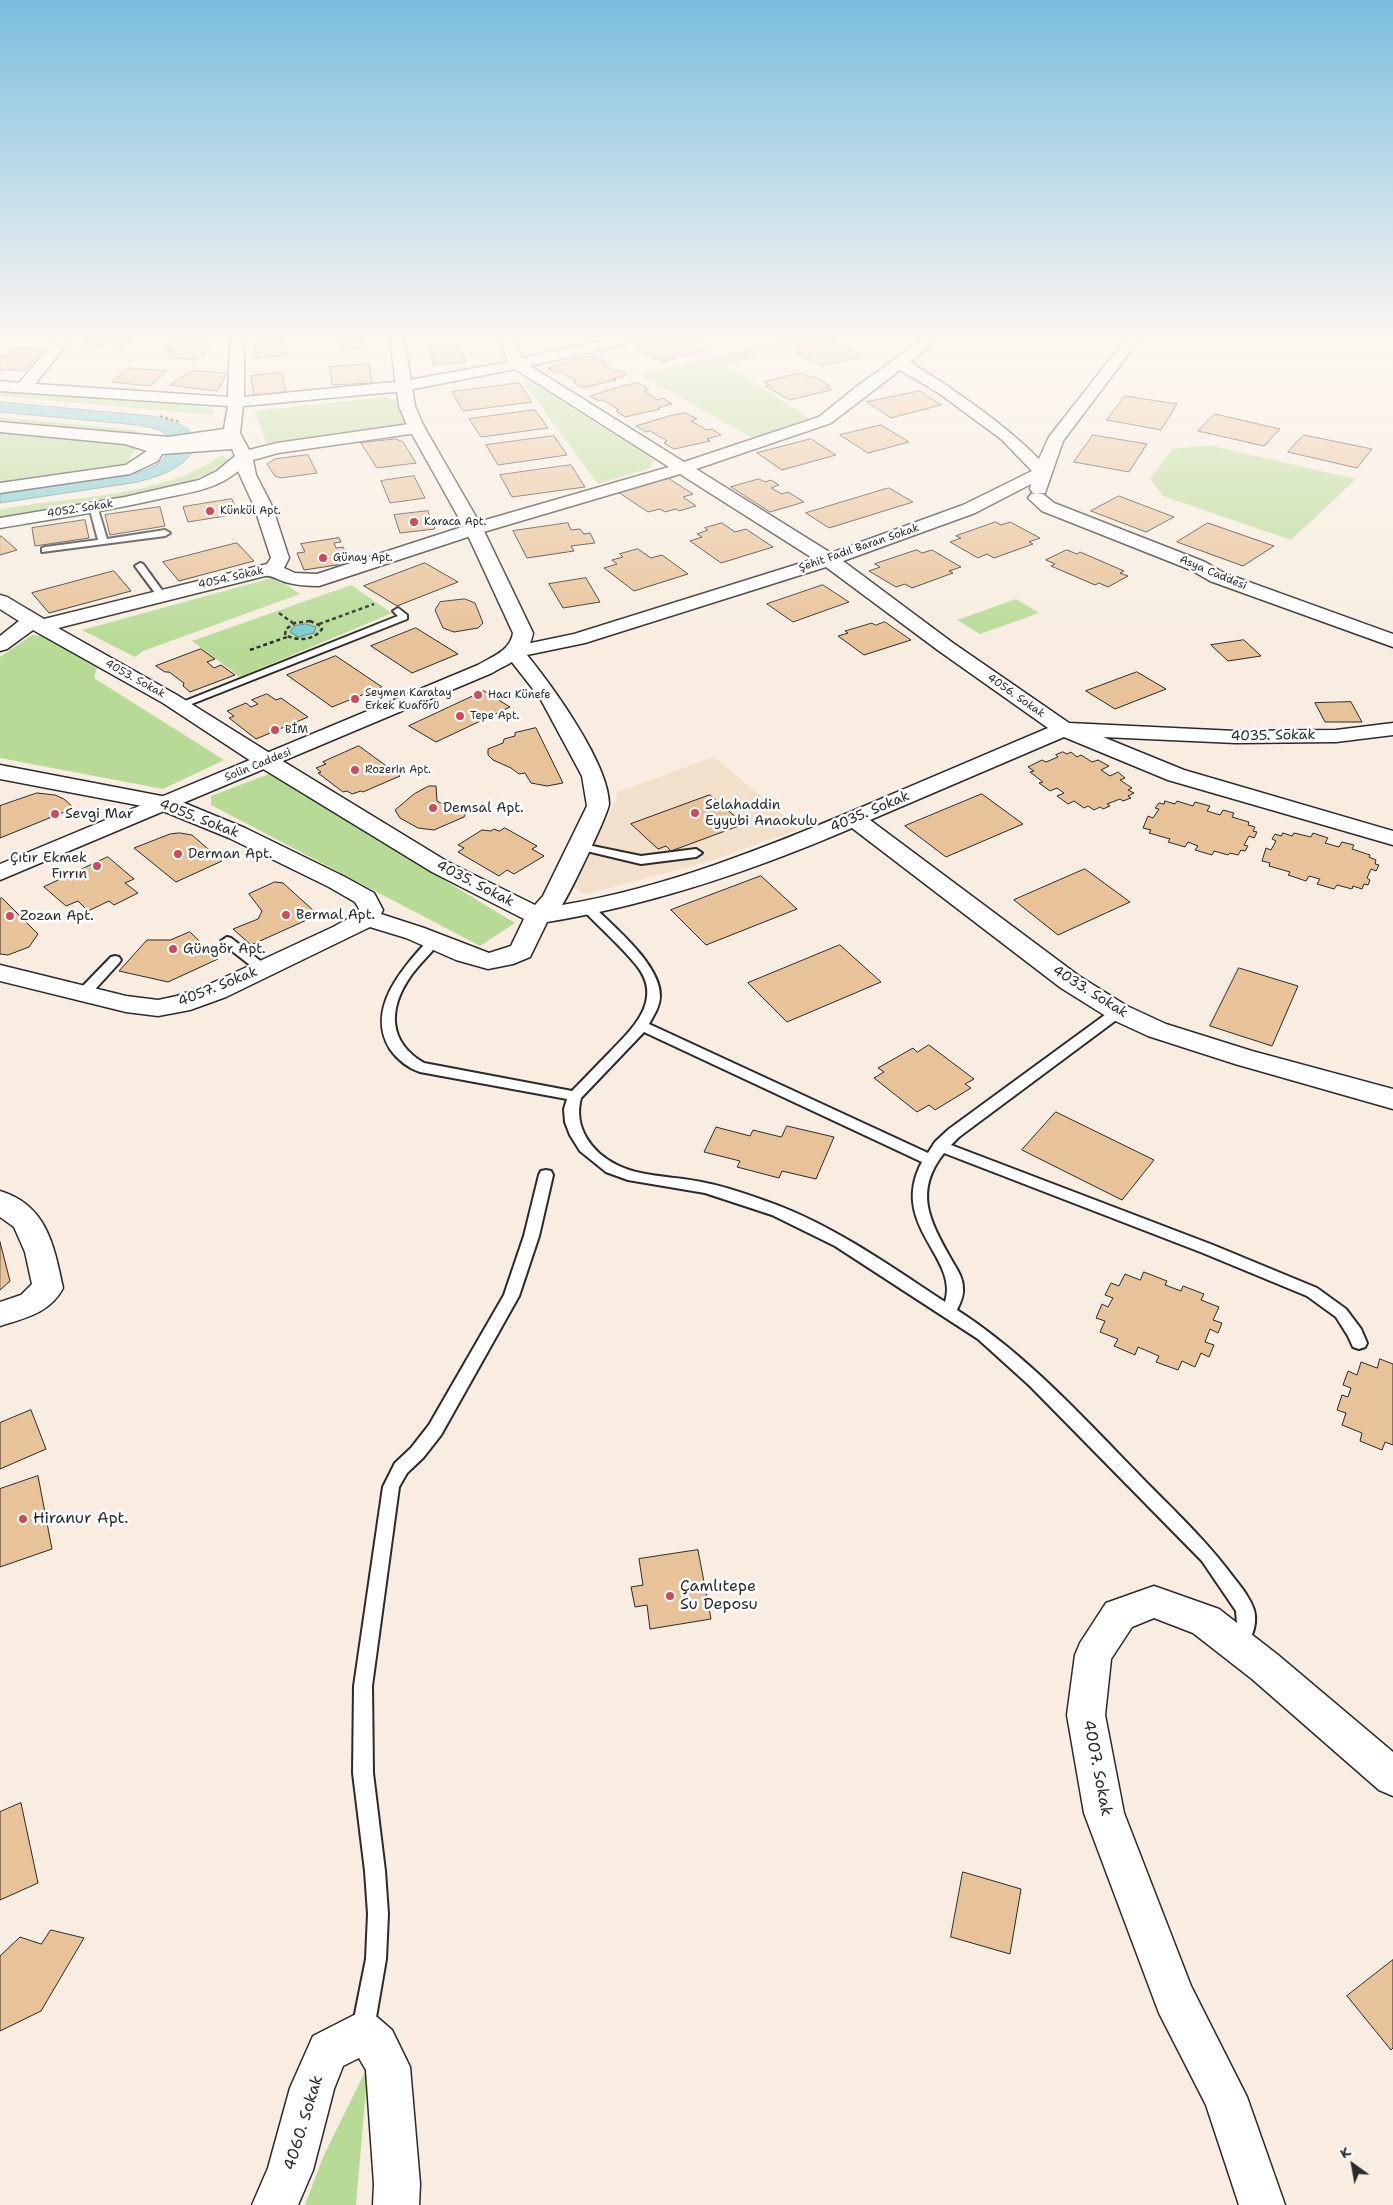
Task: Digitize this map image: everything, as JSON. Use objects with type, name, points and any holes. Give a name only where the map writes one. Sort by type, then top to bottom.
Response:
[{"type":"street","points":[[151,443],[164,445],[186,443]]},
{"type":"street","points":[[209,443],[238,445],[247,475],[263,506],[280,558],[274,569]]},
{"type":"street","name":"4052. Sokak","points":[[0,523],[160,495],[206,484],[223,475],[238,445],[277,448],[313,443]]},
{"type":"street","points":[[366,917],[488,961],[504,958],[522,950],[538,916],[554,899],[598,806],[593,776],[549,696],[514,652],[521,644],[523,633],[474,529],[425,443]]},
{"type":"street","name":"4056. Sokak","points":[[642,443],[828,560],[946,647],[1064,729],[1176,775],[1393,838]]},
{"type":"street","name":"4054. Sokak","points":[[37,624],[265,570],[274,569],[283,577],[297,580],[319,580],[474,529],[682,468],[757,443]]},
{"type":"street","points":[[1014,443],[1043,472],[1054,443]]},
{"type":"street","points":[[0,488],[130,469],[152,457],[164,445]]},
{"type":"street","name":"Asya Caddesi","points":[[1043,472],[1037,498],[1048,506],[1198,566],[1217,577],[1393,641]]},
{"type":"street","name":"Şehit Fadıl Baran Sokak","points":[[514,652],[578,639],[828,560],[969,509],[1043,472]]},
{"type":"street","points":[[206,484],[252,484]]},
{"type":"street","name":"4053. Sokak","points":[[0,601],[180,705],[268,762]]},
{"type":"street","points":[[0,645],[37,624]]},
{"type":"street","name":"Solin Caddesi","points":[[0,873],[164,803],[268,762],[485,669],[514,652]]},
{"type":"street","name":"4035. Sokak","points":[[268,762],[440,866],[538,916],[588,908],[692,880],[785,848],[1064,729],[1236,738],[1336,736],[1393,729]]},
{"type":"street","name":"4055. Sokak","points":[[0,772],[164,803],[237,833],[337,882],[365,898],[371,910],[366,917]]},
{"type":"street","name":"4033. Sokak","points":[[855,819],[1054,970],[1118,1012],[1157,1030],[1244,1058],[1393,1099]]},
{"type":"street","name":"4057. Sokak","points":[[0,972],[126,1004],[158,1008],[181,1004],[263,969],[342,932],[366,917]]},
{"type":"street","points":[[0,1202],[26,1220],[40,1252],[48,1288],[32,1303],[0,1314]]},
{"type":"street","name":"4007. Sokak","points":[[1262,2205],[1225,2097],[1174,1998],[1104,1813],[1086,1715],[1093,1655],[1119,1615],[1154,1602],[1206,1621],[1393,1778]]},
{"type":"street","points":[[362,2032],[377,2045],[388,2067],[397,2184],[396,2205]]},
{"type":"street","name":"4060. Sokak","points":[[275,2205],[290,2170],[312,2088],[328,2051],[362,2032]]},
{"type":"lane","points":[[94,506],[102,542]]},
{"type":"lane","points":[[45,550],[165,533]]},
{"type":"lane","points":[[140,566],[161,595]]},
{"type":"lane","points":[[180,705],[404,617],[398,611]]},
{"type":"lane","points":[[578,846],[641,860],[696,853]]},
{"type":"lane","points":[[588,908],[637,957],[649,974],[654,995],[652,1005],[642,1026],[574,1096],[572,1122],[577,1135],[585,1147],[611,1168],[628,1175],[706,1188],[777,1212],[840,1242],[984,1335],[1036,1381],[1208,1556],[1240,1600],[1245,1611],[1246,1623],[1243,1634],[1235,1644]]},
{"type":"lane","points":[[227,940],[263,969]]},
{"type":"lane","points":[[434,941],[400,982],[394,997],[390,1013],[389,1035],[396,1050],[420,1067],[574,1096]]},
{"type":"lane","points":[[84,994],[115,960]]},
{"type":"lane","points":[[948,1312],[956,1295],[954,1276],[943,1257],[919,1202],[920,1188],[930,1160],[940,1146],[954,1134],[1118,1012]]},
{"type":"lane","points":[[642,1026],[930,1160]]},
{"type":"lane","points":[[940,1146],[1208,1249],[1312,1292],[1341,1313],[1355,1333],[1359,1344]]},
{"type":"lane","points":[[362,2032],[376,1959],[378,1914],[375,1871],[363,1773],[363,1686],[391,1487],[401,1468],[417,1453],[435,1430],[511,1296],[539,1209],[546,1175]]},
{"type":"path","points":[[287,636],[284,632],[285,629],[293,623],[304,621],[319,624],[374,604]]},
{"type":"path","points":[[279,613],[293,623]]},
{"type":"path","points":[[250,650],[287,636],[301,639],[314,637],[321,632],[322,629],[319,624]]},
{"type":"shaded area","name":"Selahaddin Eyyubi Anaokulu","points":[[714,757],[800,829],[707,862],[586,894],[571,886],[618,797],[615,793]]},
{"type":"green space","points":[[0,443],[111,443],[136,448],[127,463],[0,483]]},
{"type":"green space","points":[[568,443],[627,443],[654,460],[650,468],[598,484]]},
{"type":"green space","points":[[1213,446],[1356,479],[1291,540],[1163,496],[1150,478],[1173,449]]},
{"type":"green space","points":[[222,455],[228,460],[209,474],[150,494],[0,518],[0,510],[8,508],[119,493],[147,487],[199,469]]},
{"type":"green space","points":[[275,577],[300,594],[143,651],[135,657],[82,630]]},
{"type":"green space","points":[[351,585],[392,613],[240,677],[192,641]]},
{"type":"green space","points":[[1016,599],[1039,613],[980,634],[957,620]]},
{"type":"green space","points":[[32,635],[43,636],[97,668],[94,678],[224,760],[163,789],[0,758],[0,657]]},
{"type":"green space","points":[[269,774],[515,923],[480,946],[211,805],[211,796]]},
{"type":"green space","points":[[368,2066],[356,2205],[305,2205],[323,2157]]},
{"type":"water","points":[[194,449],[190,456],[177,467],[138,482],[0,503],[0,493],[129,474],[153,467],[162,461],[167,453]]},
{"type":"water","points":[[306,624],[316,627],[314,633],[298,637],[290,632],[294,626]]},
{"type":"building","points":[[361,443],[404,443],[416,463],[377,468]]},
{"type":"building","points":[[502,443],[559,443],[567,455],[498,465],[486,445]]},
{"type":"building","points":[[664,443],[701,443],[674,449]]},
{"type":"building","points":[[796,443],[817,443],[836,455],[782,470],[757,453]]},
{"type":"building","points":[[852,443],[906,443],[868,453]]},
{"type":"building","points":[[1087,443],[1147,444],[1129,472],[1074,462]]},
{"type":"building","points":[[1250,443],[1267,443],[1264,446]]},
{"type":"building","points":[[1297,443],[1342,443],[1372,449],[1357,468],[1288,452]]},
{"type":"building","points":[[308,455],[317,473],[281,478],[275,476],[267,464],[275,459]]},
{"type":"building","points":[[571,465],[585,487],[512,497],[500,475]]},
{"type":"building","points":[[414,476],[425,498],[390,503],[381,481]]},
{"type":"building","points":[[668,478],[693,494],[683,497],[696,506],[679,511],[676,509],[665,512],[660,509],[648,512],[618,492]]},
{"type":"building","points":[[759,479],[765,482],[771,480],[779,485],[771,488],[782,494],[788,492],[804,502],[770,512],[731,487]]},
{"type":"building","points":[[889,488],[913,502],[829,528],[806,513]]},
{"type":"building","points":[[1119,496],[1174,517],[1146,532],[1091,511]]},
{"type":"building","name":"Künkül Apt.","points":[[232,499],[238,514],[188,522],[183,507]]},
{"type":"building","points":[[160,507],[165,526],[110,535],[105,515]]},
{"type":"building","name":"Karaca Apt.","points":[[428,511],[435,529],[400,533],[394,515]]},
{"type":"building","points":[[85,520],[89,538],[35,546],[32,528]]},
{"type":"building","points":[[996,522],[1001,525],[1010,522],[1040,538],[1029,542],[1033,544],[994,558],[987,554],[978,558],[950,542],[961,538],[956,536]]},
{"type":"building","points":[[568,523],[571,530],[580,529],[584,534],[590,533],[595,543],[571,546],[574,551],[527,558],[513,531]]},
{"type":"building","points":[[722,523],[735,532],[746,529],[773,547],[721,563],[690,541],[702,537],[697,534],[708,530],[705,528]]},
{"type":"building","points":[[1208,523],[1274,546],[1243,566],[1177,542]]},
{"type":"building","points":[[1,536],[17,550],[0,555]]},
{"type":"building","name":"Günay Apt.","points":[[339,538],[341,542],[334,543],[336,548],[343,547],[350,563],[304,570],[297,553],[305,552],[301,544]]},
{"type":"building","points":[[237,543],[254,561],[179,581],[163,562]]},
{"type":"building","points":[[638,549],[651,558],[662,555],[688,574],[634,591],[604,568],[617,564],[612,560],[623,557],[620,554]]},
{"type":"building","points":[[917,550],[922,553],[932,550],[961,567],[949,571],[953,573],[912,588],[905,584],[896,587],[869,571],[880,567],[875,564]]},
{"type":"building","points":[[1067,550],[1077,554],[1080,552],[1124,571],[1120,573],[1128,576],[1108,587],[1099,583],[1095,585],[1051,566],[1055,564],[1046,560]]},
{"type":"building","points":[[425,563],[458,582],[397,606],[364,586]]},
{"type":"building","points":[[114,571],[131,591],[49,613],[32,593]]},
{"type":"building","points":[[586,578],[600,602],[563,608],[549,584]]},
{"type":"building","points":[[823,585],[849,602],[793,622],[767,604]]},
{"type":"building","points":[[465,599],[475,603],[483,623],[478,628],[454,632],[443,628],[435,610],[440,602]]},
{"type":"building","points":[[885,622],[911,640],[864,655],[838,636],[848,633],[845,631],[872,623],[875,625]]},
{"type":"building","points":[[416,628],[458,654],[412,673],[371,646]]},
{"type":"building","points":[[1244,640],[1261,656],[1228,661],[1211,645]]},
{"type":"building","points":[[201,649],[215,659],[207,662],[214,668],[221,665],[235,675],[190,692],[183,686],[184,683],[169,672],[165,672],[156,666]]},
{"type":"building","points":[[336,656],[382,687],[332,707],[287,675]]},
{"type":"building","points":[[1137,672],[1166,689],[1115,709],[1086,691]]},
{"type":"building","name":"Tepe Apt.","points":[[484,691],[510,707],[436,742],[409,726]]},
{"type":"building","points":[[267,694],[276,700],[281,698],[308,717],[256,739],[229,718],[234,716],[227,711],[246,703],[251,707],[258,704],[252,700]]},
{"type":"building","points":[[1351,702],[1362,722],[1325,722],[1315,703]]},
{"type":"building","points":[[536,728],[563,783],[547,786],[531,783],[525,773],[519,774],[493,760],[488,755],[488,749],[503,743],[504,739],[515,736],[515,733]]},
{"type":"building","name":"Rozerin Apt.","points":[[359,746],[400,776],[363,792],[352,794],[347,791],[343,792],[318,773],[321,772],[316,768],[326,764],[323,762]]},
{"type":"building","points":[[1063,752],[1067,754],[1071,752],[1077,757],[1081,755],[1092,762],[1098,760],[1109,766],[1101,770],[1110,776],[1118,772],[1125,778],[1120,780],[1132,788],[1128,790],[1134,793],[1128,796],[1131,798],[1123,801],[1120,799],[1107,804],[1110,806],[1103,809],[1100,807],[1094,810],[1088,806],[1084,808],[1074,801],[1068,804],[1057,796],[1064,793],[1057,788],[1050,791],[1039,783],[1043,782],[1030,772],[1034,771],[1028,767],[1042,760],[1046,762],[1058,757],[1056,755]]},
{"type":"building","name":"Demsal Apt.","points":[[429,786],[436,786],[437,801],[446,806],[462,804],[469,807],[464,817],[434,830],[418,828],[400,818],[395,810],[414,794]]},
{"type":"building","points":[[37,793],[55,795],[64,799],[74,808],[0,838],[0,806]]},
{"type":"building","points":[[982,794],[1023,824],[946,857],[905,826]]},
{"type":"building","points":[[710,795],[744,824],[671,851],[666,846],[658,849],[631,824]]},
{"type":"building","points":[[1165,801],[1175,804],[1177,801],[1193,806],[1195,802],[1210,806],[1207,811],[1220,815],[1223,810],[1234,813],[1232,817],[1249,822],[1248,825],[1255,827],[1253,831],[1257,832],[1254,838],[1249,836],[1244,845],[1248,846],[1245,851],[1241,850],[1238,855],[1230,853],[1228,855],[1214,851],[1212,855],[1195,850],[1198,846],[1188,842],[1185,847],[1168,842],[1170,839],[1149,833],[1151,830],[1143,828],[1148,816],[1153,818],[1159,809],[1155,808],[1159,803],[1164,804]]},
{"type":"building","points":[[505,828],[537,846],[532,849],[544,856],[514,874],[507,870],[499,876],[458,852],[464,848],[458,845],[482,830],[491,831],[494,829],[499,831]]},
{"type":"building","points":[[1283,833],[1292,836],[1294,833],[1311,837],[1313,833],[1328,838],[1325,843],[1339,847],[1342,842],[1354,845],[1352,849],[1370,855],[1369,857],[1376,860],[1375,864],[1379,865],[1376,871],[1371,869],[1367,878],[1370,880],[1368,885],[1364,884],[1362,889],[1353,886],[1352,889],[1337,885],[1334,889],[1317,884],[1320,879],[1309,876],[1306,881],[1288,875],[1290,872],[1269,866],[1270,863],[1262,861],[1266,848],[1271,850],[1276,841],[1272,839],[1275,834],[1281,836]]},
{"type":"building","name":"Derman Apt.","points":[[170,834],[192,835],[222,861],[176,882],[134,848]]},
{"type":"building","points":[[108,857],[134,879],[125,883],[138,893],[114,905],[109,901],[88,911],[78,901],[66,906],[44,887]]},
{"type":"building","points":[[1085,869],[1130,902],[1058,935],[1014,900]]},
{"type":"building","points":[[761,876],[797,909],[706,945],[671,910]]},
{"type":"building","name":"Bermal Apt.","points":[[275,882],[283,883],[314,911],[309,919],[251,945],[233,929],[258,919],[262,911],[249,894]]},
{"type":"building","name":"Zozan Apt.","points":[[2,898],[38,934],[29,947],[8,955],[0,954],[0,899]]},
{"type":"building","name":"Güngör Apt.","points":[[190,932],[218,959],[168,982],[119,971],[147,940],[170,940]]},
{"type":"building","points":[[840,945],[881,982],[787,1022],[748,983]]},
{"type":"building","points":[[1239,968],[1298,986],[1272,1046],[1210,1026]]},
{"type":"building","points":[[929,1045],[974,1079],[965,1084],[971,1088],[935,1110],[929,1105],[917,1112],[874,1078],[884,1072],[878,1068],[913,1048],[917,1052]]},
{"type":"building","points":[[1056,1112],[1154,1160],[1122,1200],[1022,1150]]},
{"type":"building","points":[[787,1126],[834,1137],[816,1179],[782,1171],[779,1178],[737,1167],[740,1161],[704,1152],[716,1127],[750,1136],[753,1130],[781,1137]]},
{"type":"building","points":[[0,1242],[10,1281],[0,1290]]},
{"type":"building","points":[[1144,1272],[1167,1281],[1165,1285],[1181,1291],[1183,1286],[1204,1294],[1201,1300],[1219,1307],[1213,1320],[1222,1323],[1218,1333],[1210,1329],[1205,1342],[1214,1345],[1209,1357],[1201,1353],[1195,1367],[1182,1361],[1178,1370],[1156,1362],[1159,1356],[1138,1347],[1135,1355],[1114,1346],[1118,1339],[1100,1332],[1105,1321],[1096,1318],[1102,1304],[1108,1307],[1113,1298],[1105,1295],[1111,1283],[1119,1286],[1125,1274],[1140,1280]]},
{"type":"building","points":[[1380,1359],[1393,1364],[1393,1445],[1385,1442],[1382,1450],[1360,1441],[1362,1433],[1342,1425],[1346,1413],[1337,1410],[1342,1395],[1348,1397],[1351,1388],[1343,1385],[1348,1371],[1357,1375],[1361,1362],[1377,1368]]},
{"type":"building","points":[[31,1410],[46,1449],[0,1469],[0,1423]]},
{"type":"building","name":"Hiranur Apt.","points":[[38,1476],[52,1549],[0,1567],[0,1489]]},
{"type":"building","name":"Çamlıtepe Su Deposu","points":[[698,1550],[711,1619],[650,1629],[647,1605],[635,1607],[631,1587],[643,1585],[639,1559]]},
{"type":"building","points":[[21,1803],[38,1883],[0,1900],[0,1812]]},
{"type":"building","points":[[963,1872],[1021,1889],[1010,1954],[951,1937]]},
{"type":"building","points":[[51,1930],[84,1938],[41,2011],[0,2031],[0,1956],[20,1937],[41,1944]]},
{"type":"building","points":[[1393,1960],[1393,2048],[1391,2050],[1347,1996]]},
{"type":"place","name":"Künkül Apt.","points":[[210,511]]},
{"type":"place","name":"Karaca Apt.","points":[[414,522]]},
{"type":"place","name":"Günay Apt.","points":[[323,558]]},
{"type":"place","name":"Hacı Künefe","points":[[478,695]]},
{"type":"place","name":"Seymen Karatay Erkek Kuaförü","points":[[355,699]]},
{"type":"place","name":"Tepe Apt.","points":[[460,716]]},
{"type":"place","name":"BİM","points":[[275,730]]},
{"type":"place","name":"Rozerin Apt.","points":[[355,770]]},
{"type":"place","name":"Demsal Apt.","points":[[433,808]]},
{"type":"place","name":"Selahaddin Eyyubi Anaokulu","points":[[695,813]]},
{"type":"place","name":"Sevgi Mar","points":[[55,814]]},
{"type":"place","name":"Derman Apt.","points":[[178,854]]},
{"type":"place","name":"Çıtır Ekmek Fırrın","points":[[97,866]]},
{"type":"place","name":"Bermal Apt.","points":[[286,915]]},
{"type":"place","name":"Zozan Apt.","points":[[10,916]]},
{"type":"place","name":"Güngör Apt.","points":[[173,949]]},
{"type":"place","name":"Hiranur Apt.","points":[[23,1519]]},
{"type":"place","name":"Çamlıtepe Su Deposu","points":[[670,1596]]}]
